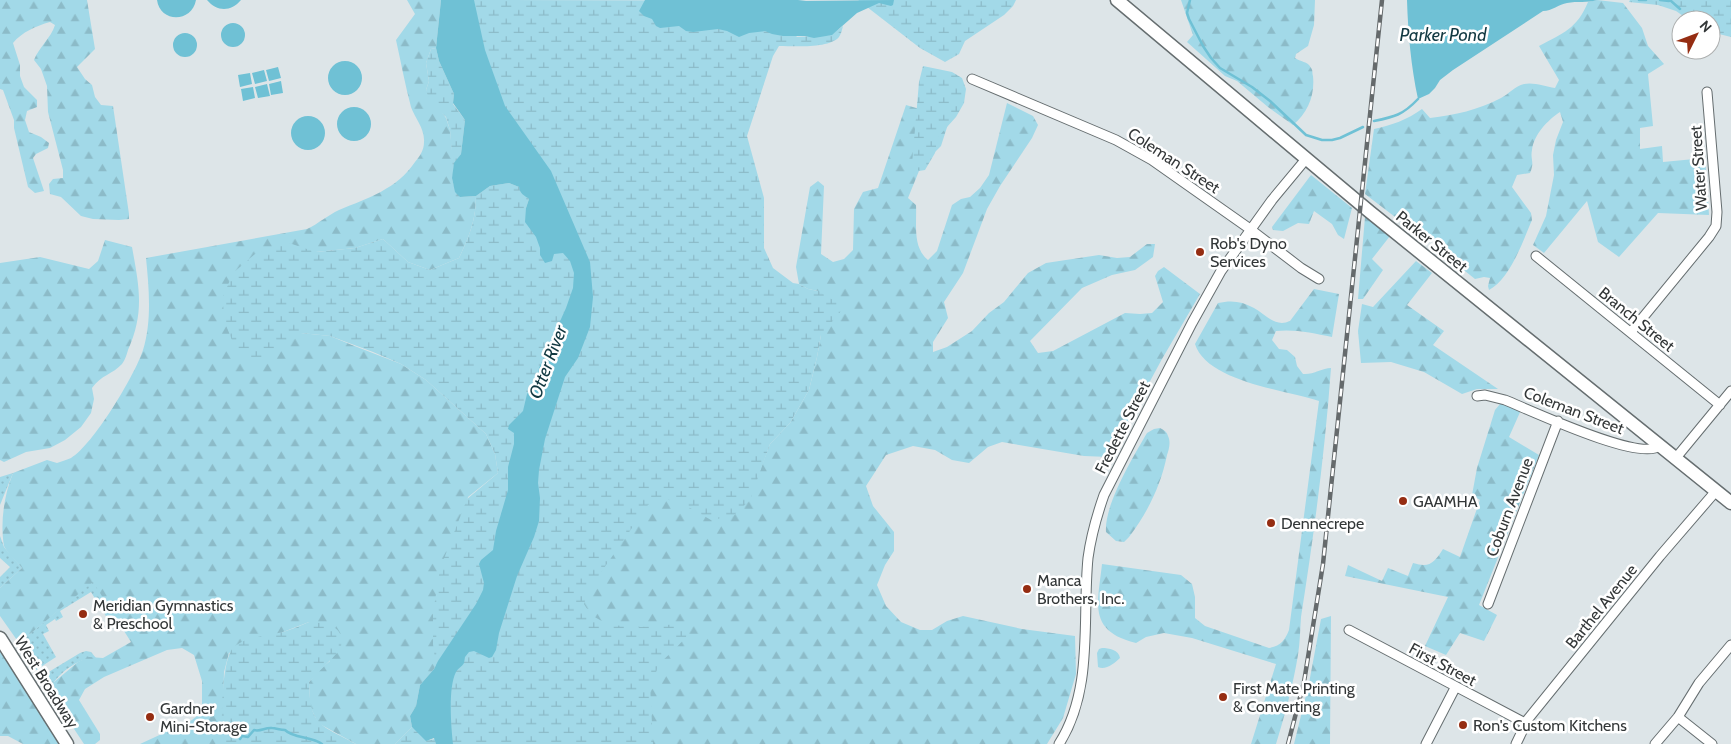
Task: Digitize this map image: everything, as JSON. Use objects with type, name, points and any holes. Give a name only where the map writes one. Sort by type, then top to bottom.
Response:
[{"type":"main road","name":"Parker Street","points":[[1117,0],[1306,159],[1731,503]]},
{"type":"main road","name":"West Broadway","points":[[0,638],[67,744]]},
{"type":"street","name":"Coleman Street","points":[[972,78],[1133,148],[1250,229],[1300,268],[1319,279]]},
{"type":"street","name":"Water Street","points":[[1631,332],[1716,226],[1717,212],[1707,92]]},
{"type":"street","name":"Fredette Street","points":[[1059,744],[1071,719],[1082,680],[1085,651],[1088,557],[1101,505],[1122,459],[1194,319],[1222,271],[1250,229],[1306,159]]},
{"type":"street","name":"Branch Street","points":[[1536,256],[1720,405]]},
{"type":"street","points":[[1675,459],[1731,391]]},
{"type":"street","name":"Coleman Street","points":[[1477,396],[1491,396],[1505,400],[1629,448],[1652,449],[1659,446]]},
{"type":"street","name":"Coburn Avenue","points":[[1488,604],[1558,421]]},
{"type":"street","name":"Barthel Avenue","points":[[1516,744],[1525,723],[1660,556],[1716,492]]},
{"type":"street","name":"First Street","points":[[1349,630],[1455,688],[1525,723]]},
{"type":"street","points":[[1655,744],[1678,717],[1699,683],[1731,645]]},
{"type":"street","points":[[1426,744],[1455,688]]},
{"type":"street","points":[[1678,717],[1712,744]]},
{"type":"green space","points":[[0,0],[87,0],[95,49],[77,67],[85,79],[92,85],[95,97],[101,105],[113,106],[129,219],[93,219],[81,216],[61,197],[50,194],[49,184],[53,179],[63,178],[63,170],[48,112],[47,86],[41,69],[34,60],[53,30],[55,25],[50,22],[30,30],[13,43],[24,87],[37,100],[37,107],[27,111],[25,120],[29,132],[49,143],[48,148],[36,154],[33,158],[44,191],[35,193],[28,187],[14,128],[14,120],[3,90],[0,89]]},
{"type":"green space","points":[[407,0],[441,0],[436,48],[431,49],[426,63],[429,81],[426,90],[446,118],[450,130],[455,188],[460,197],[476,196],[475,213],[471,228],[459,258],[430,270],[408,262],[383,239],[355,248],[316,252],[301,333],[330,336],[401,364],[426,380],[486,434],[495,454],[498,473],[468,497],[438,661],[434,669],[420,685],[416,706],[410,716],[412,727],[395,744],[356,744],[318,723],[310,706],[309,682],[330,661],[309,622],[229,653],[224,672],[222,744],[140,744],[192,720],[202,712],[202,681],[194,655],[182,648],[167,650],[104,677],[85,689],[79,700],[100,734],[100,740],[95,744],[84,744],[51,694],[53,683],[78,662],[89,657],[103,658],[131,642],[93,582],[19,643],[0,616],[0,588],[22,568],[4,546],[2,528],[7,490],[13,473],[47,460],[57,463],[71,458],[90,439],[123,392],[139,361],[148,328],[149,304],[146,258],[307,229],[335,212],[381,192],[408,171],[421,153],[424,137],[411,107],[396,40],[415,14]]},
{"type":"green space","points":[[472,0],[842,1],[796,37],[831,35],[843,26],[840,36],[834,41],[810,46],[779,46],[773,56],[747,136],[764,198],[764,248],[773,268],[793,283],[818,291],[842,305],[841,311],[821,335],[809,390],[790,423],[770,444],[750,500],[733,516],[711,520],[683,504],[665,499],[648,505],[588,591],[584,604],[591,615],[609,625],[641,627],[679,624],[690,629],[686,637],[660,663],[650,684],[653,744],[443,744],[441,705],[433,644],[433,613],[440,569],[467,499],[498,473],[495,454],[486,434],[426,380],[401,364],[373,352],[330,336],[301,333],[268,359],[252,361],[237,353],[226,325],[222,299],[233,273],[255,254],[289,243],[316,252],[355,248],[383,239],[408,262],[430,270],[459,258],[471,228],[475,213],[476,196],[490,186],[509,183],[519,187],[529,199],[526,216],[542,217],[479,72]]},
{"type":"green space","points":[[858,0],[1016,0],[1004,15],[965,41],[959,54],[945,62],[920,48]]},
{"type":"green space","points":[[1181,0],[1315,0],[1314,25],[1308,46],[1296,54],[1295,58],[1306,63],[1312,70],[1312,97],[1303,115],[1293,125],[1237,81],[1225,76],[1187,42],[1193,35]]},
{"type":"green space","points":[[1597,0],[1623,3],[1642,28],[1648,46],[1664,64],[1648,74],[1653,126],[1640,128],[1640,149],[1662,146],[1663,162],[1705,158],[1709,215],[1658,213],[1619,257],[1598,242],[1587,201],[1544,253],[1533,245],[1546,216],[1554,175],[1553,155],[1563,122],[1560,112],[1546,123],[1533,144],[1530,173],[1517,175],[1512,187],[1531,213],[1532,220],[1509,269],[1497,285],[1489,290],[1490,278],[1475,279],[1440,251],[1437,243],[1428,235],[1420,236],[1365,194],[1374,129],[1399,122],[1422,109],[1430,118],[1475,109],[1501,98],[1524,84],[1555,88],[1559,80],[1539,46],[1568,29],[1579,18],[1588,2]]},
{"type":"green space","points":[[1630,0],[1731,0],[1731,37],[1721,34],[1721,10],[1673,10],[1658,5],[1629,2]]},
{"type":"green space","points":[[436,48],[439,61],[454,94],[453,104],[465,120],[461,154],[453,169],[450,130],[446,117],[430,102],[426,90],[429,81],[426,63],[431,49]]},
{"type":"green space","points":[[923,66],[952,72],[962,78],[966,89],[964,103],[956,117],[938,137],[935,153],[925,170],[919,171],[912,164],[919,82]]},
{"type":"green space","points":[[1007,103],[1033,116],[1038,125],[1032,138],[987,209],[963,273],[944,302],[948,318],[933,342],[933,352],[947,347],[972,331],[989,313],[1004,302],[1028,273],[1046,263],[1099,255],[1117,258],[1130,257],[1147,244],[1155,244],[1153,257],[1135,270],[1112,275],[1082,288],[1030,341],[1038,353],[1053,351],[1125,313],[1152,313],[1163,302],[1155,276],[1164,267],[1200,294],[1109,457],[1084,456],[1002,442],[988,447],[969,463],[952,460],[935,450],[913,446],[886,455],[866,486],[873,506],[894,532],[894,551],[885,565],[877,585],[886,606],[901,622],[920,630],[932,630],[947,621],[963,616],[1022,629],[1075,636],[1076,674],[1063,718],[1047,744],[511,744],[614,503],[756,481],[770,444],[790,423],[809,390],[821,335],[818,291],[808,289],[799,284],[796,267],[810,187],[818,181],[824,186],[821,254],[833,262],[844,259],[853,250],[854,209],[863,192],[878,188],[906,105],[950,118],[941,146],[921,166],[908,198],[916,205],[917,242],[923,255],[928,260],[937,251],[952,205],[961,199],[970,197],[980,188],[989,175]]},
{"type":"green space","points":[[1311,175],[1352,208],[1344,239],[1338,235],[1332,224],[1314,211],[1309,224],[1298,223],[1283,231],[1273,230],[1272,227]]},
{"type":"green space","points":[[1365,217],[1390,236],[1372,259],[1383,270],[1363,299],[1358,299]]},
{"type":"green space","points":[[105,240],[132,247],[135,261],[139,311],[125,359],[122,364],[99,380],[92,388],[94,399],[91,413],[81,427],[65,440],[50,448],[26,452],[4,462],[0,460],[0,263],[40,257],[89,269],[98,261]]},
{"type":"green space","points":[[1416,261],[1432,273],[1407,305],[1444,331],[1433,345],[1498,389],[1477,389],[1462,394],[1424,372],[1391,362],[1361,363],[1358,331],[1362,304],[1373,307]]},
{"type":"green space","points":[[1314,289],[1339,294],[1332,337],[1304,332],[1276,331],[1272,340],[1279,349],[1287,350],[1295,357],[1297,366],[1303,374],[1331,368],[1319,493],[1301,617],[1299,650],[1286,711],[1276,744],[1251,744],[1276,664],[1192,638],[1164,633],[1146,637],[1136,643],[1120,638],[1109,631],[1099,614],[1098,603],[1102,564],[1181,575],[1192,584],[1195,597],[1195,618],[1205,626],[1269,648],[1277,646],[1284,640],[1289,630],[1319,401],[1249,383],[1231,376],[1202,357],[1195,344],[1218,303],[1232,301],[1245,304],[1275,322],[1285,323],[1290,321]]},
{"type":"green space","points":[[1506,403],[1521,410],[1509,437],[1539,455],[1479,605],[1497,615],[1484,641],[1460,633],[1446,655],[1425,646],[1448,597],[1345,576],[1348,565],[1382,581],[1388,568],[1408,576],[1413,563],[1424,565],[1431,563],[1443,549],[1460,557],[1480,500],[1472,495],[1477,468],[1495,410],[1500,404]]},
{"type":"green space","points":[[1160,428],[1167,433],[1170,443],[1157,488],[1148,508],[1129,537],[1124,542],[1116,541],[1106,532],[1114,495],[1147,433]]},
{"type":"green space","points":[[13,473],[0,505],[0,477]]},
{"type":"green space","points":[[0,536],[4,547],[22,568],[0,588],[0,577],[10,567],[0,558]]},
{"type":"green space","points":[[93,581],[116,617],[109,621],[91,592],[60,611],[63,617],[56,621],[55,619],[46,625],[49,631],[43,634],[56,657],[36,670],[19,643]]},
{"type":"green space","points":[[1331,616],[1330,744],[1294,744],[1309,683],[1321,619]]},
{"type":"green space","points":[[309,622],[332,626],[336,628],[341,636],[341,649],[309,682],[310,697],[315,716],[326,727],[356,744],[222,744],[224,677],[230,653],[235,646],[246,640],[283,632]]},
{"type":"green space","points":[[1102,648],[1116,651],[1120,658],[1107,667],[1098,667],[1097,653]]},
{"type":"green space","points":[[86,651],[91,652],[96,658],[78,662],[62,673],[54,682],[51,694],[41,678],[42,676]]},
{"type":"green space","points":[[0,652],[31,697],[59,744],[23,744],[8,736],[0,736]]},
{"type":"green space","points":[[412,727],[430,740],[435,739],[436,744],[395,744]]},
{"type":"water","points":[[157,0],[196,0],[189,13],[176,17],[164,13],[159,8]]},
{"type":"water","points":[[207,0],[241,0],[233,7],[224,9],[215,7]]},
{"type":"water","name":"Otter River","points":[[441,0],[474,0],[485,50],[505,106],[551,171],[590,262],[593,297],[590,327],[578,358],[565,377],[545,439],[538,483],[540,498],[539,521],[517,576],[499,633],[496,650],[492,657],[489,658],[474,651],[469,652],[453,679],[451,707],[453,744],[436,744],[434,738],[426,741],[412,727],[410,716],[416,706],[420,685],[434,669],[483,590],[484,583],[479,564],[493,550],[496,531],[508,490],[508,467],[514,444],[514,433],[508,429],[509,425],[523,411],[527,394],[537,381],[539,368],[573,288],[574,273],[570,261],[563,253],[554,254],[552,261],[545,263],[540,255],[540,248],[536,237],[525,222],[529,199],[521,193],[519,187],[509,183],[490,186],[476,196],[460,197],[455,192],[452,178],[454,163],[461,154],[465,120],[453,103],[454,94],[439,61],[436,48]]},
{"type":"water","points":[[645,0],[894,0],[891,6],[879,3],[857,13],[832,35],[814,38],[783,36],[765,31],[749,33],[739,37],[718,29],[693,32],[686,31],[679,26],[660,28],[656,26],[652,19],[644,16],[639,11]]},
{"type":"water","name":"Parker Pond","points":[[1407,0],[1597,0],[1567,3],[1543,11],[1453,70],[1440,80],[1429,94],[1418,99],[1410,49]]},
{"type":"water","points":[[233,23],[241,27],[245,35],[241,43],[233,47],[225,43],[221,35],[225,27]]},
{"type":"water","points":[[185,33],[190,34],[196,40],[196,50],[190,56],[185,57],[180,56],[174,50],[173,45],[174,40],[180,34]]},
{"type":"water","points":[[345,61],[352,62],[357,66],[361,71],[361,85],[357,90],[352,94],[345,95],[338,94],[333,90],[329,85],[328,78],[329,71],[333,66],[338,62]]},
{"type":"water","points":[[278,67],[281,78],[269,81],[266,70]]},
{"type":"water","points":[[264,70],[267,81],[255,84],[252,73]]},
{"type":"water","points":[[250,73],[252,84],[240,87],[238,75]]},
{"type":"water","points":[[281,81],[283,93],[271,95],[269,84]]},
{"type":"water","points":[[267,84],[270,96],[258,98],[255,87]]},
{"type":"water","points":[[253,87],[255,98],[243,101],[241,89]]},
{"type":"water","points":[[354,107],[361,108],[366,112],[370,117],[370,131],[366,136],[361,140],[354,141],[347,140],[342,136],[338,131],[337,124],[338,117],[342,112],[347,108]]},
{"type":"water","points":[[308,116],[315,117],[320,121],[324,126],[324,140],[320,145],[315,149],[308,150],[301,149],[296,145],[292,140],[291,133],[292,126],[296,121],[301,117]]},
{"type":"waterway","points":[[1190,0],[1187,13],[1189,19],[1211,58],[1220,68],[1252,87],[1270,101],[1306,135],[1322,140],[1332,140],[1363,127]]},
{"type":"waterway","points":[[1639,0],[1646,0]]},
{"type":"waterway","points":[[1660,0],[1669,1]]},
{"type":"waterway","points":[[1670,0],[1680,9]]},
{"type":"waterway","points":[[1374,121],[1398,114],[1408,109],[1418,99]]},
{"type":"waterway","points":[[240,739],[242,736],[248,737],[254,730],[274,728],[285,730],[293,735],[318,741],[322,744]]},
{"type":"railway","points":[[1288,744],[1304,682],[1323,564],[1382,0]]},
{"type":"place","name":"Rob's Dyno Services","points":[[1200,252]]},
{"type":"place","name":"GAAMHA","points":[[1403,501]]},
{"type":"place","name":"Dennecrepe","points":[[1271,523]]},
{"type":"place","name":"Manca Brothers, Inc.","points":[[1027,589]]},
{"type":"place","name":"Meridian Gymnastics & Preschool","points":[[83,614]]},
{"type":"place","name":"First Mate Printing & Converting","points":[[1223,697]]},
{"type":"place","name":"Gardner Mini-Storage","points":[[150,717]]},
{"type":"place","name":"Ron's Custom Kitchens","points":[[1463,725]]}]
